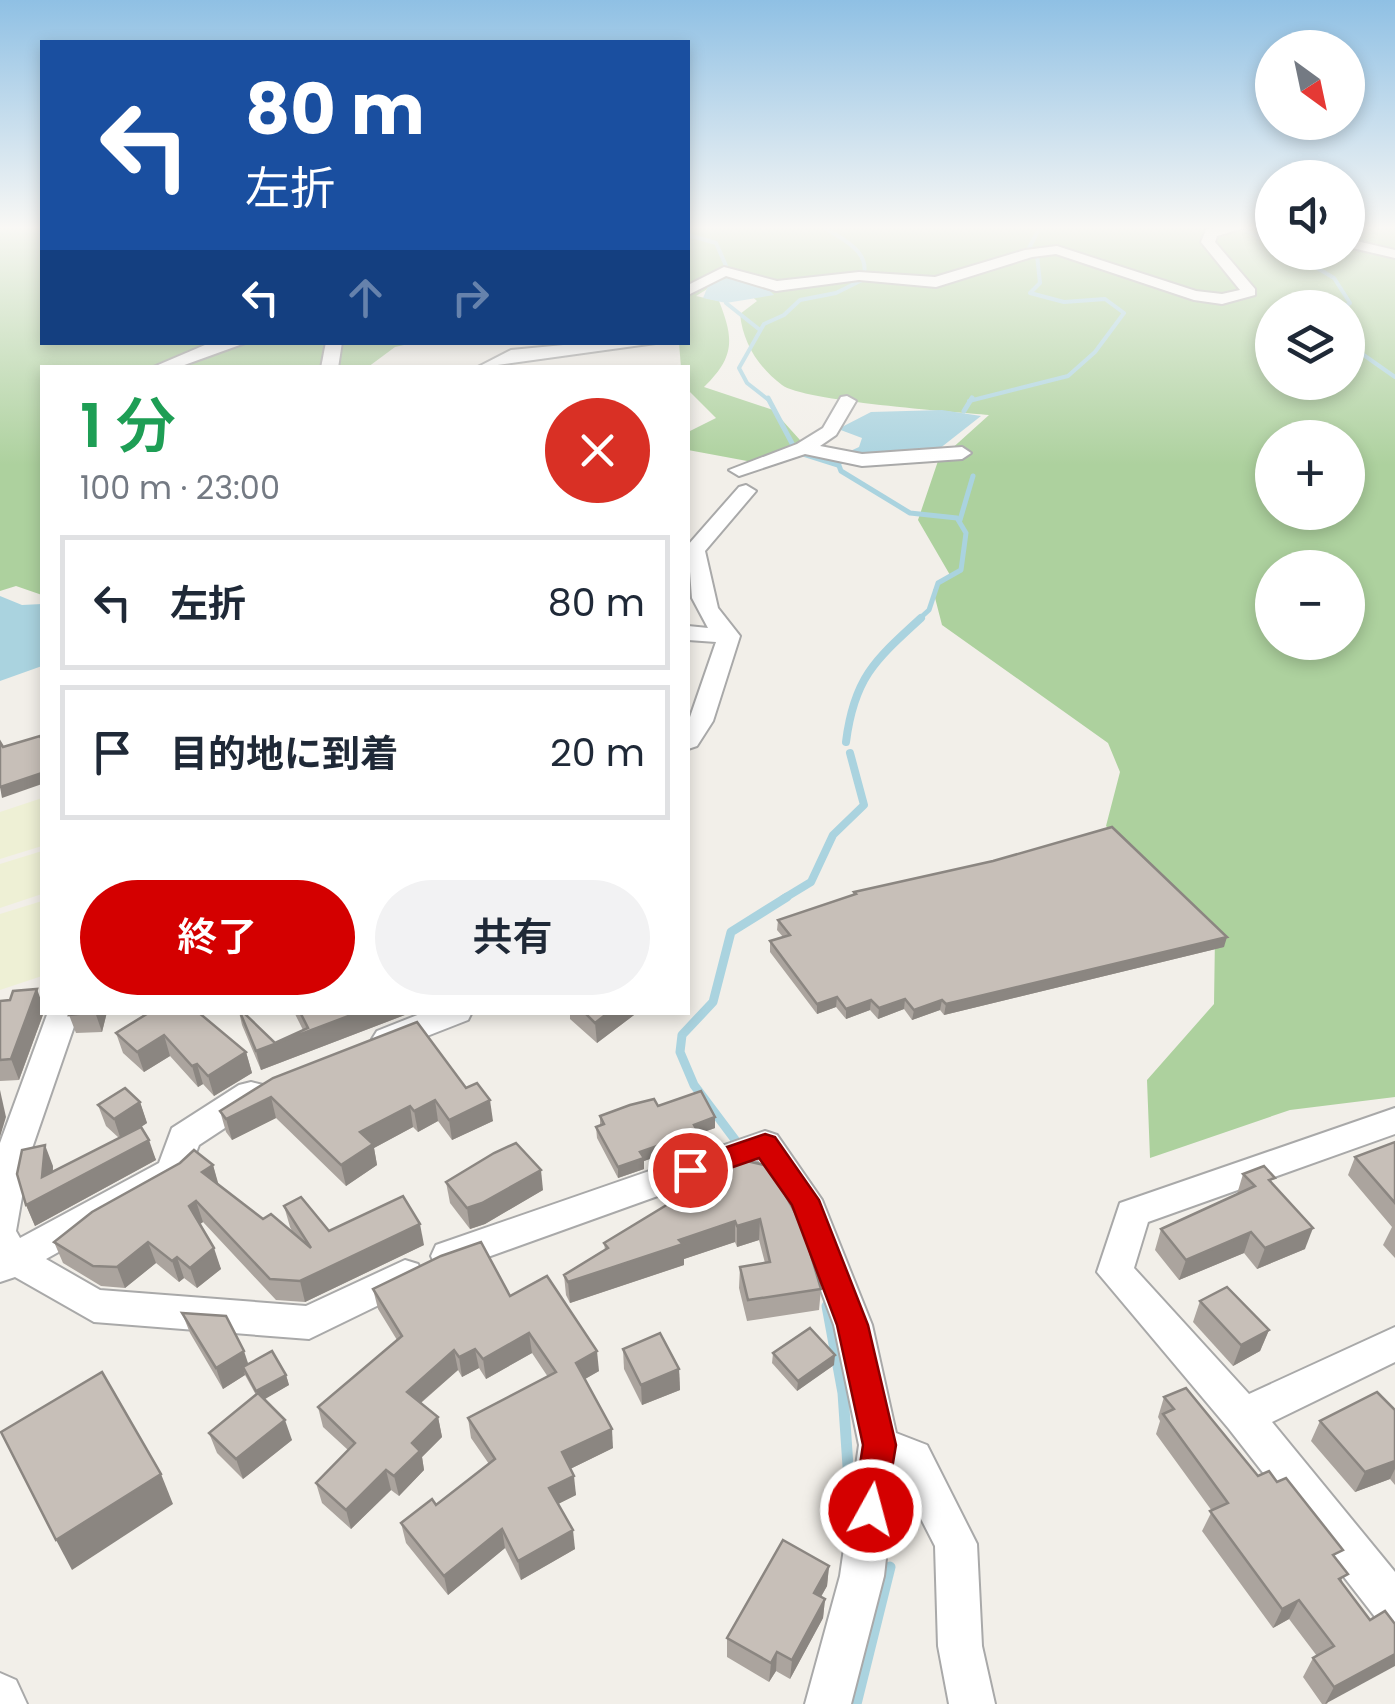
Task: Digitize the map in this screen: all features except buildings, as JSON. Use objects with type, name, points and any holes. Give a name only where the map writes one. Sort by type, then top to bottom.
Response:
[{"type":"street","points":[[167,365],[219,345]]},
{"type":"street","points":[[490,365],[512,355],[622,345]]},
{"type":"street","points":[[728,636],[713,625],[705,606],[694,550],[743,481],[830,431],[846,401]]},
{"type":"street","points":[[804,448],[862,460],[962,452]]},
{"type":"street","points":[[690,633],[728,636]]},
{"type":"street","points":[[690,737],[708,704],[728,636]]},
{"type":"street","points":[[3,1247],[12,1157],[63,1015]]},
{"type":"street","points":[[352,1052],[449,1015]]},
{"type":"street","points":[[3,1247],[172,1171],[184,1137],[282,1079]]},
{"type":"street","points":[[1395,1121],[1134,1212],[1116,1272],[1243,1416],[1395,1606]]},
{"type":"street","points":[[3,1247],[94,1306],[309,1323],[430,1262],[765,1144],[804,1200],[853,1325],[879,1445],[862,1576],[828,1704]]},
{"type":"street","points":[[1243,1416],[1395,1344]]},
{"type":"street","points":[[879,1445],[913,1458],[956,1544],[960,1646],[972,1704]]},
{"type":"street","points":[[0,1696],[4,1704]]},
{"type":"green space","points":[[0,307],[40,307],[40,345],[404,345],[371,365],[40,365],[40,594],[16,586],[0,591]]},
{"type":"green space","points":[[690,307],[721,307],[729,347],[722,366],[704,387],[773,410],[800,440],[800,453],[758,463],[690,450],[690,431],[716,418],[690,392],[690,365],[681,365],[679,345],[690,345]]},
{"type":"green space","points":[[750,307],[1255,307],[1255,400],[1365,400],[1365,307],[1395,307],[1395,1097],[1290,1110],[1150,1158],[1147,1080],[1214,1004],[1215,936],[1106,826],[1120,772],[1108,743],[942,625],[933,590],[950,575],[918,520],[938,461],[989,415],[847,401],[795,391],[766,370],[744,335],[740,314]]},
{"type":"green space","points":[[40,799],[40,847],[0,859],[0,812]]},
{"type":"green space","points":[[40,852],[40,895],[0,908],[0,864]]},
{"type":"green space","points":[[40,902],[40,977],[0,990],[0,914]]},
{"type":"water","points":[[942,410],[981,416],[939,449],[846,453],[859,447],[862,438],[838,429],[871,412]]},
{"type":"water","points":[[0,596],[22,605],[40,604],[40,667],[0,681]]},
{"type":"waterway","points":[[730,307],[760,330]]},
{"type":"waterway","points":[[769,400],[747,383],[739,368],[764,324],[793,307]]},
{"type":"waterway","points":[[970,401],[1068,376],[1095,352],[1124,313],[1115,307]]},
{"type":"waterway","points":[[1365,356],[1395,377]]},
{"type":"waterway","points":[[769,400],[795,449]]},
{"type":"waterway","points":[[964,411],[970,401]]},
{"type":"waterway","points":[[800,453],[838,465]]},
{"type":"waterway","points":[[845,460],[838,463],[841,471],[910,513],[957,518],[966,533],[961,570],[938,583],[929,610],[918,620]]},
{"type":"waterway","points":[[960,520],[973,476]]},
{"type":"waterway","points":[[846,742],[855,702],[869,672],[921,618]]},
{"type":"waterway","points":[[783,899],[811,882],[833,835],[864,805],[850,753]]},
{"type":"waterway","points":[[739,1145],[694,1085],[680,1052],[682,1035],[713,1002],[731,932],[787,897]]},
{"type":"waterway","points":[[827,1306],[843,1393],[849,1481]]},
{"type":"waterway","points":[[856,1704],[890,1567]]},
{"type":"route","points":[[690,1170],[765,1144],[804,1200],[853,1325],[879,1445],[871,1510]]}]
